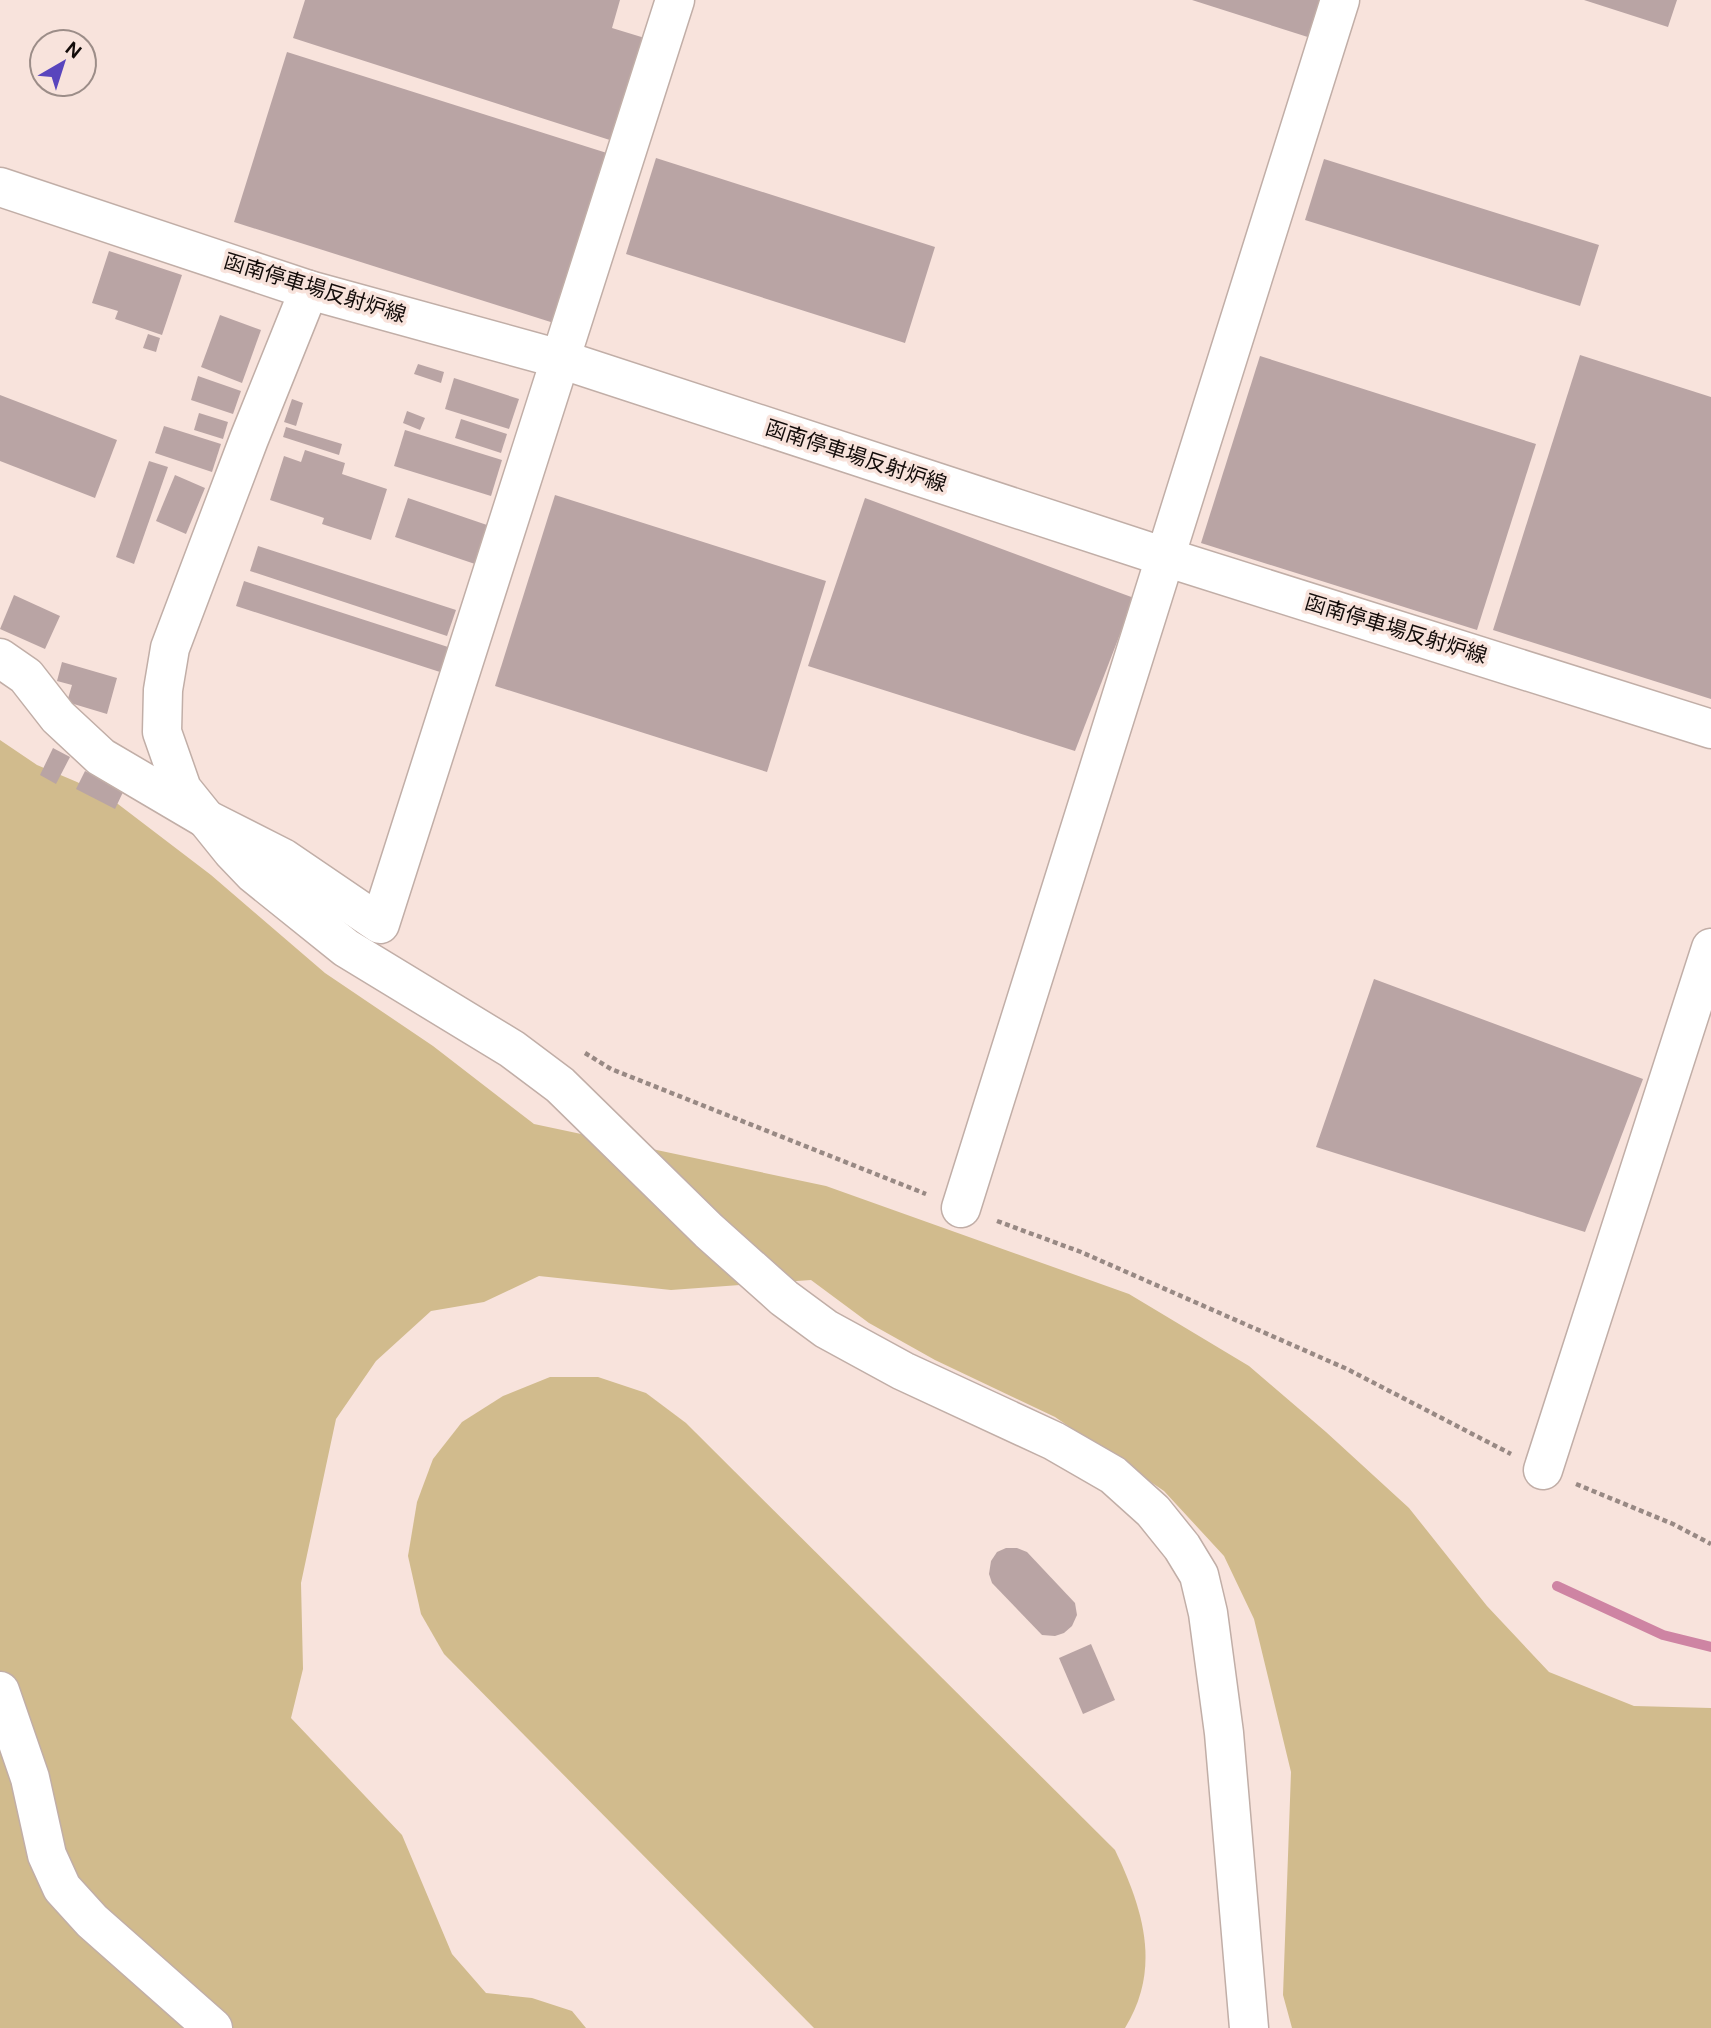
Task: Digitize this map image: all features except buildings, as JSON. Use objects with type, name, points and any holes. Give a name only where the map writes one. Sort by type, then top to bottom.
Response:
[{"type":"street","points":[[0,658],[26,676],[58,718],[101,757],[208,820],[283,858],[380,924],[675,0]]},
{"type":"street","points":[[961,1208],[1340,0]]},
{"type":"street","name":"函南停車場反射炉線","points":[[0,187],[309,289],[560,359],[1165,557],[1711,729]]},
{"type":"street","points":[[309,289],[170,648],[163,690],[162,732],[182,789],[254,874],[346,948],[512,1049],[560,1084],[709,1231],[784,1298],[826,1329],[903,1371],[1054,1441],[1114,1475],[1153,1511],[1182,1547],[1199,1574],[1208,1613],[1224,1733],[1249,2028]]},
{"type":"street","points":[[1542,1470],[1711,948]]},
{"type":"street","points":[[0,1691],[30,1778],[47,1855],[62,1888],[92,1921],[212,2028]]},
{"type":"path","points":[[577,1048],[611,1069],[961,1208],[1081,1252],[1347,1369],[1542,1470],[1673,1524],[1711,1544]]},
{"type":"shaded area","points":[[0,740],[37,765],[114,801],[211,875],[325,973],[433,1046],[534,1124],[826,1186],[1129,1294],[1249,1366],[1326,1432],[1409,1508],[1487,1606],[1549,1672],[1634,1706],[1711,1708],[1711,2028],[1292,2028],[1283,1995],[1291,1772],[1254,1619],[1224,1556],[1164,1491],[1055,1417],[935,1360],[869,1323],[811,1280],[671,1290],[539,1276],[484,1302],[431,1311],[376,1361],[336,1419],[301,1583],[303,1669],[291,1718],[402,1835],[452,1954],[486,1993],[532,1998],[572,2011],[586,2028],[0,2028]]},
{"type":"shaded area","points":[[550,1377],[598,1377],[646,1393],[686,1423],[1115,1850],[1134,1894],[1144,1939],[1143,1983],[1125,2028],[814,2028],[444,1654],[421,1614],[408,1556],[417,1502],[433,1459],[462,1422],[503,1396]]},
{"type":"waterway","points":[[1557,1586],[1663,1635],[1711,1647]]}]
